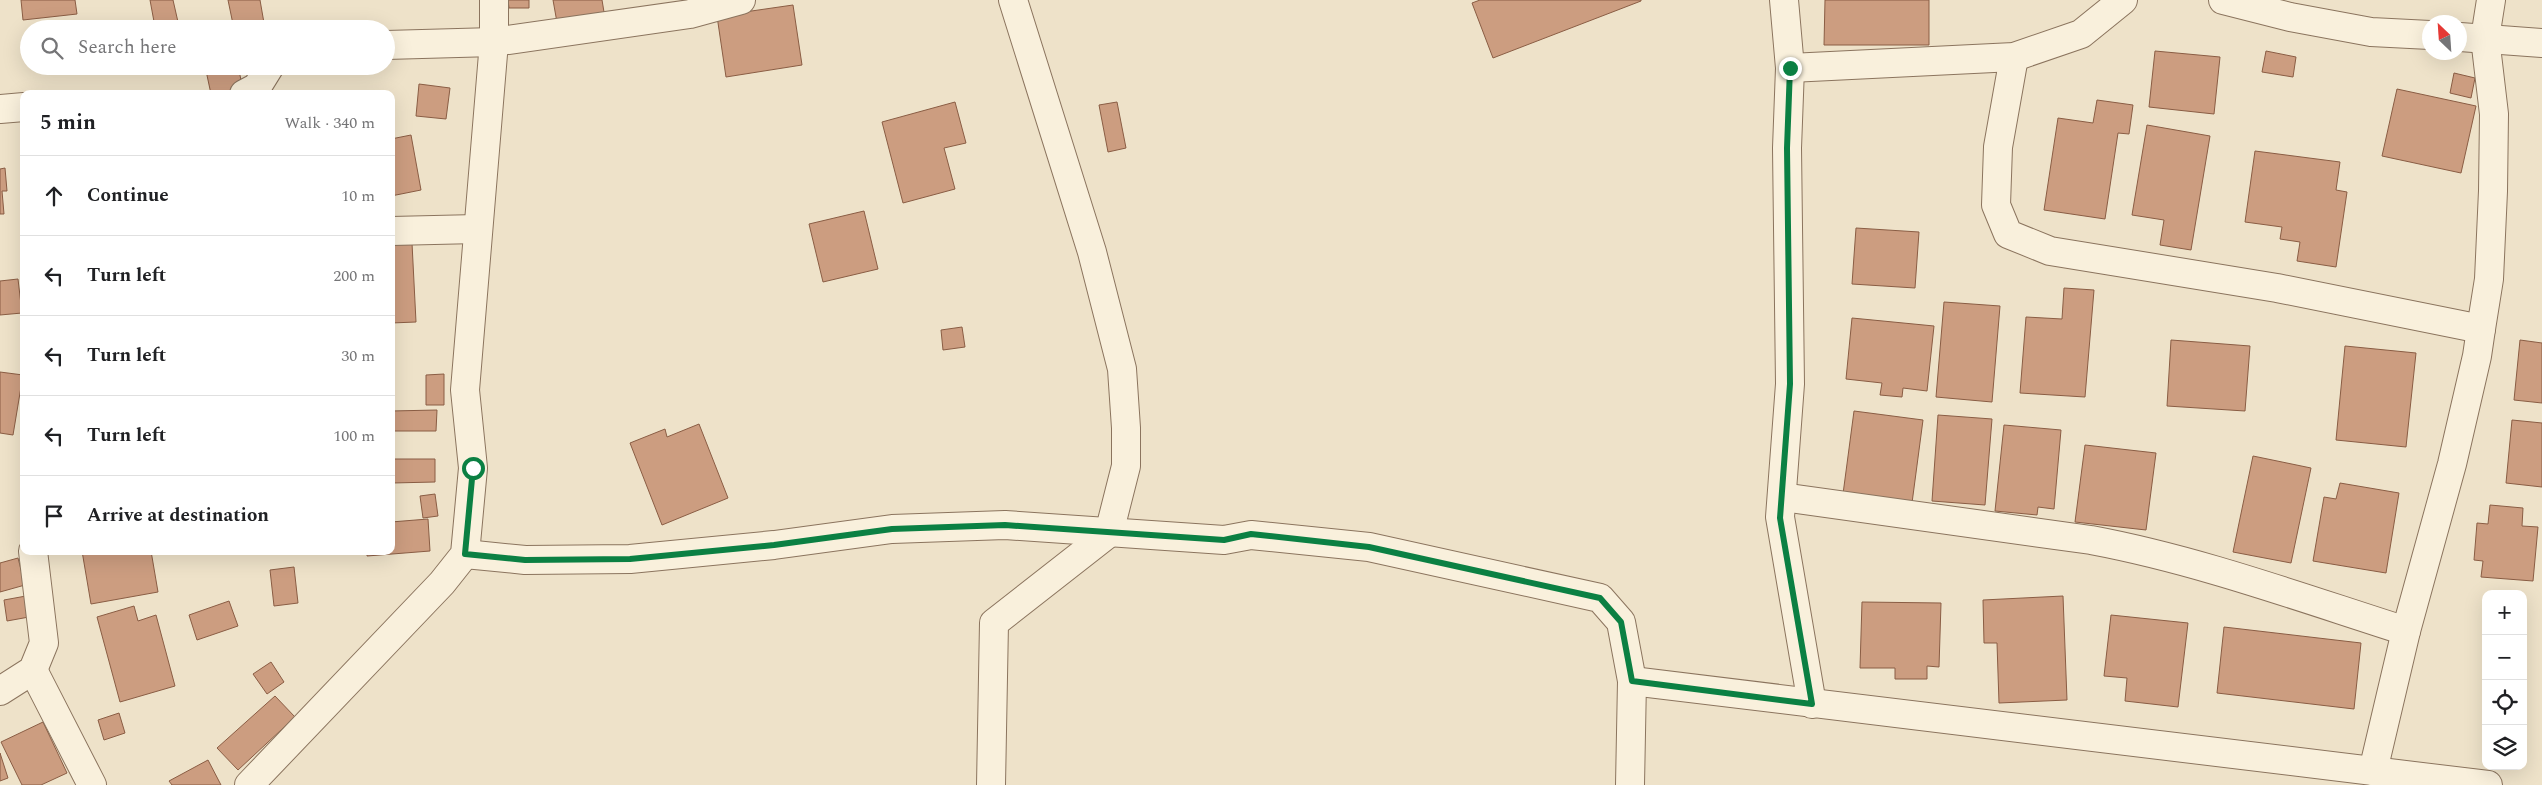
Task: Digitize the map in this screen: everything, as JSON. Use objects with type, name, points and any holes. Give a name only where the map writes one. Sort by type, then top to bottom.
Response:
[{"type":"street","points":[[249,785],[442,583],[465,554],[473,468],[465,390],[494,42],[494,0]]},
{"type":"street","points":[[395,45],[494,42],[690,14],[741,0]]},
{"type":"street","points":[[991,785],[994,622],[1109,532],[1126,466],[1126,428],[1122,369],[1092,252],[1013,0]]},
{"type":"street","points":[[1784,0],[1790,68],[1787,148],[1790,384],[1780,518],[1812,704]]},
{"type":"street","points":[[1790,68],[2014,56],[2081,34],[2123,0]]},
{"type":"street","points":[[2223,0],[2371,32],[2422,35]]},
{"type":"street","points":[[2373,771],[2406,631],[2452,464],[2477,356],[2489,279],[2494,114],[2472,37],[2491,0]]},
{"type":"street","points":[[2472,37],[2542,43]]},
{"type":"street","points":[[2014,56],[1998,147],[1996,205],[2008,234],[2050,251],[2277,288],[2481,329]]},
{"type":"street","points":[[251,90],[257,87],[264,75]]},
{"type":"street","points":[[0,109],[20,107]]},
{"type":"street","points":[[395,231],[477,229]]},
{"type":"street","points":[[1782,497],[2091,540],[2138,549],[2228,574],[2406,631]]},
{"type":"street","points":[[465,554],[525,560],[630,559],[774,545],[892,529],[1005,525],[1224,540],[1251,534],[1369,547],[1600,598],[1621,622],[1632,681],[1630,785]]},
{"type":"street","points":[[0,691],[33,670],[44,643],[33,555]]},
{"type":"street","points":[[33,670],[92,785]]},
{"type":"street","points":[[1632,681],[2488,785]]},
{"type":"building","points":[[21,0],[75,0],[77,14],[23,20]]},
{"type":"building","points":[[150,0],[173,0],[178,20],[154,20]]},
{"type":"building","points":[[228,0],[260,0],[263,20],[232,20]]},
{"type":"building","points":[[508,0],[529,0],[529,8],[509,8]]},
{"type":"building","points":[[553,0],[602,0],[605,18],[558,28]]},
{"type":"building","points":[[1480,0],[1641,1],[1493,58],[1472,3]]},
{"type":"building","points":[[1825,0],[1929,0],[1929,45],[1824,45]]},
{"type":"building","points":[[793,5],[802,65],[726,77],[717,16]]},
{"type":"building","points":[[2155,51],[2220,57],[2214,114],[2149,107]]},
{"type":"building","points":[[2266,51],[2296,57],[2293,77],[2262,72]]},
{"type":"building","points":[[2454,73],[2475,78],[2471,98],[2450,93]]},
{"type":"building","points":[[207,75],[240,75],[243,90],[210,90]]},
{"type":"building","points":[[419,84],[450,88],[446,119],[416,116]]},
{"type":"building","points":[[2397,89],[2476,106],[2461,173],[2382,156]]},
{"type":"building","points":[[2097,100],[2133,105],[2129,134],[2118,133],[2105,219],[2044,210],[2058,118],[2093,123]]},
{"type":"building","points":[[955,102],[966,143],[944,148],[955,189],[903,203],[882,122]]},
{"type":"building","points":[[1117,102],[1126,148],[1108,152],[1099,105]]},
{"type":"building","points":[[2147,125],[2210,136],[2191,250],[2160,245],[2164,220],[2132,215]]},
{"type":"building","points":[[411,135],[421,190],[395,195],[395,138]]},
{"type":"building","points":[[2255,151],[2340,162],[2336,190],[2347,192],[2336,267],[2297,261],[2300,242],[2280,239],[2282,227],[2245,222]]},
{"type":"building","points":[[5,168],[7,191],[2,191],[4,214],[0,214],[0,169]]},
{"type":"building","points":[[864,211],[878,269],[823,282],[809,224]]},
{"type":"building","points":[[1856,228],[1919,232],[1915,288],[1852,284]]},
{"type":"building","points":[[412,243],[416,322],[395,323],[395,244]]},
{"type":"building","points":[[18,279],[20,313],[0,315],[0,281]]},
{"type":"building","points":[[2064,288],[2094,290],[2085,397],[2020,393],[2026,317],[2062,319]]},
{"type":"building","points":[[1944,302],[2000,306],[1992,402],[1936,397]]},
{"type":"building","points":[[1852,318],[1934,326],[1927,391],[1903,388],[1902,397],[1880,395],[1882,383],[1846,379]]},
{"type":"building","points":[[962,327],[965,347],[943,350],[941,330]]},
{"type":"building","points":[[2171,340],[2250,346],[2245,411],[2167,406]]},
{"type":"building","points":[[2520,340],[2542,343],[2542,403],[2514,400]]},
{"type":"building","points":[[2345,346],[2416,353],[2406,447],[2336,440]]},
{"type":"building","points":[[0,372],[20,375],[20,393],[13,435],[0,433]]},
{"type":"building","points":[[444,374],[444,405],[426,405],[426,375]]},
{"type":"building","points":[[437,410],[436,431],[395,431],[395,411]]},
{"type":"building","points":[[1854,411],[1923,420],[1912,503],[1843,494]]},
{"type":"building","points":[[1938,415],[1992,419],[1985,505],[1932,501]]},
{"type":"building","points":[[2512,420],[2542,423],[2542,487],[2506,483]]},
{"type":"building","points":[[699,424],[728,498],[662,525],[630,443],[665,429],[667,437]]},
{"type":"building","points":[[2004,425],[2061,430],[2054,509],[2038,507],[2037,515],[1995,511]]},
{"type":"building","points":[[2085,445],[2156,453],[2146,530],[2075,522]]},
{"type":"building","points":[[2253,456],[2311,468],[2291,563],[2233,552]]},
{"type":"building","points":[[395,459],[435,459],[435,482],[395,483]]},
{"type":"building","points":[[2340,483],[2399,493],[2386,573],[2313,561],[2324,497],[2336,499]]},
{"type":"building","points":[[435,494],[438,516],[423,518],[420,496]]},
{"type":"building","points":[[2490,505],[2523,508],[2522,526],[2538,527],[2533,581],[2481,577],[2483,561],[2474,560],[2477,523],[2488,524]]},
{"type":"building","points":[[428,519],[430,551],[395,554],[395,522]]},
{"type":"building","points":[[83,555],[152,555],[158,592],[91,604]]},
{"type":"building","points":[[18,558],[25,585],[0,592],[0,563]]},
{"type":"building","points":[[294,567],[298,603],[274,606],[270,570]]},
{"type":"building","points":[[26,596],[29,617],[7,621],[4,600]]},
{"type":"building","points":[[2063,596],[2067,700],[1999,703],[1997,643],[1984,643],[1983,600]]},
{"type":"building","points":[[229,601],[238,626],[197,640],[189,615]]},
{"type":"building","points":[[1862,602],[1941,603],[1939,667],[1927,666],[1927,679],[1895,679],[1895,668],[1860,668]]},
{"type":"building","points":[[134,606],[138,621],[156,615],[175,686],[120,702],[97,617]]},
{"type":"building","points":[[2111,615],[2188,623],[2178,707],[2125,701],[2127,678],[2104,676]]},
{"type":"building","points":[[2224,627],[2361,643],[2354,709],[2217,693]]},
{"type":"building","points":[[271,662],[284,682],[267,694],[253,674]]},
{"type":"building","points":[[275,696],[295,717],[238,770],[217,748]]},
{"type":"building","points":[[119,713],[125,733],[104,740],[98,720]]},
{"type":"building","points":[[43,722],[67,773],[41,785],[22,785],[1,742]]},
{"type":"building","points":[[0,753],[8,778],[0,781]]},
{"type":"building","points":[[208,760],[221,785],[172,785],[169,781]]},
{"type":"route","points":[[473,468],[465,554],[525,560],[630,559],[774,545],[892,529],[1005,525],[1224,540],[1251,534],[1369,547],[1545,584],[1600,598],[1621,622],[1632,681],[1812,704],[1780,518],[1790,384],[1787,148],[1790,68]]}]
